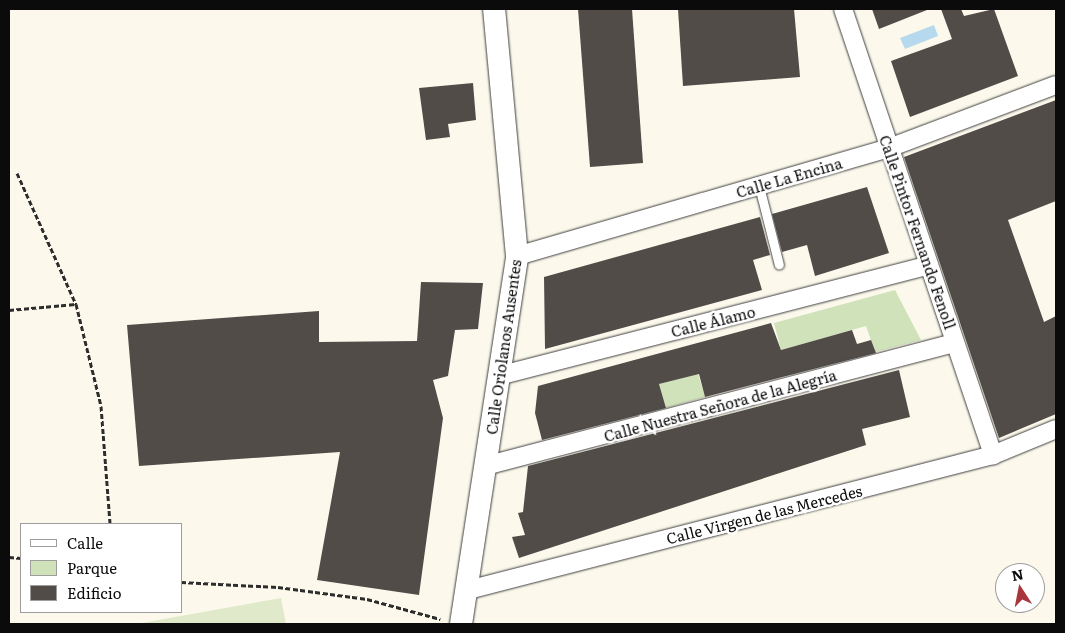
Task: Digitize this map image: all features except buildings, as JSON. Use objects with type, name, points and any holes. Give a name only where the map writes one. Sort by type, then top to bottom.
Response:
[{"type":"street","name":"Calle Oriolanos Ausentes","points":[[456,623],[468,590],[517,256],[494,9]]},
{"type":"street","name":"Calle Pintor Fernando Fenoll","points":[[843,9],[993,455]]},
{"type":"street","name":"Calle La Encina","points":[[517,256],[889,148],[1056,85]]},
{"type":"street","name":"Calle Álamo","points":[[498,376],[929,265]]},
{"type":"street","name":"Calle Nuestra Señora de la Alegría","points":[[485,466],[955,343]]},
{"type":"street","name":"Calle Virgen de las Mercedes","points":[[468,590],[993,455],[1056,429]]},
{"type":"lane","points":[[759,186],[780,265]]},
{"type":"path","points":[[17,173],[76,304],[102,406],[110,523]]},
{"type":"path","points":[[9,310],[76,304]]},
{"type":"path","points":[[182,582],[278,587],[367,599],[456,623]]},
{"type":"green space","points":[[895,290],[921,340],[875,352],[866,326],[781,350],[774,323]]},
{"type":"green space","points":[[698,374],[705,397],[666,408],[659,384]]},
{"type":"green space","points":[[281,598],[286,624],[136,624]]},
{"type":"water","points":[[934,25],[938,36],[905,49],[900,38]]}]
